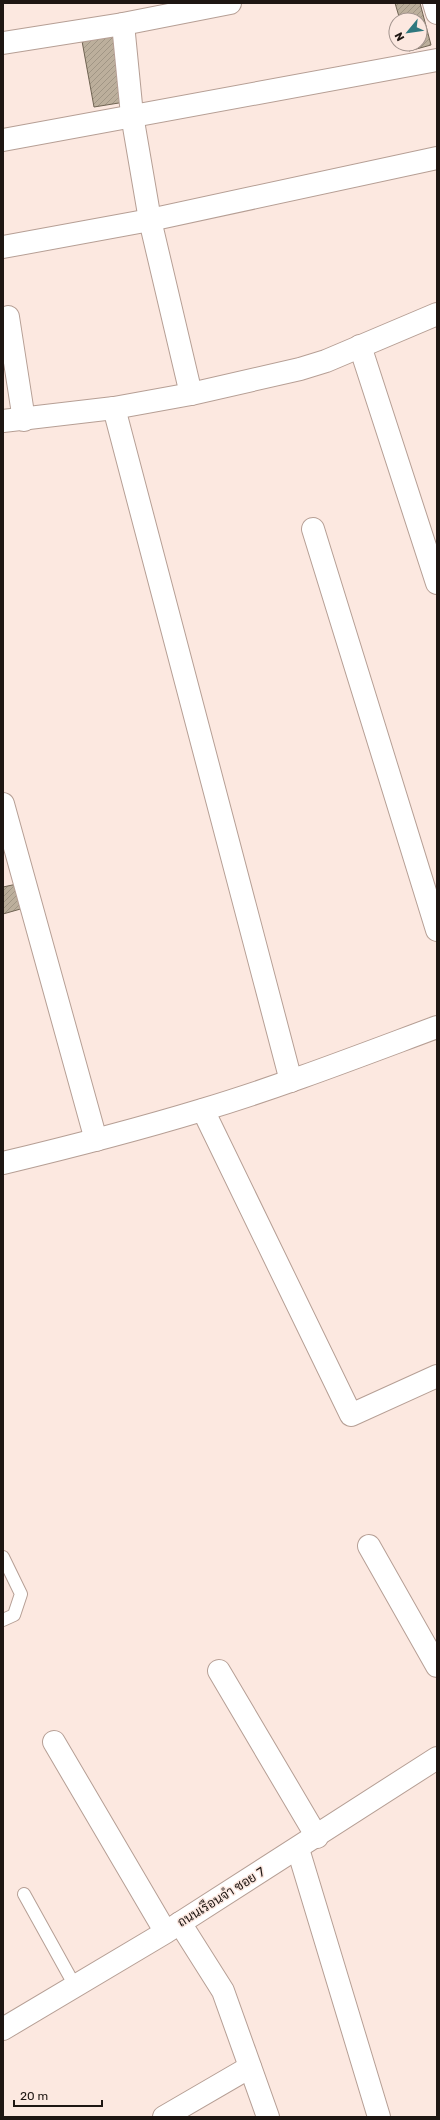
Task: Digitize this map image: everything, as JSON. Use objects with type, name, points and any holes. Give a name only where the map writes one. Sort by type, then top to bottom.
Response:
[{"type":"street","points":[[3,44],[124,24],[230,3]]},
{"type":"street","points":[[434,3],[437,13]]},
{"type":"street","points":[[124,24],[132,115],[150,220],[191,394]]},
{"type":"street","points":[[3,140],[132,115],[437,60]]},
{"type":"street","points":[[3,247],[150,220],[437,158]]},
{"type":"street","points":[[8,317],[13,421],[114,408],[191,394],[300,369],[326,361],[437,314]]},
{"type":"street","points":[[360,346],[437,583]]},
{"type":"street","points":[[114,408],[291,1081]]},
{"type":"street","points":[[313,529],[437,930]]},
{"type":"street","points":[[3,804],[96,1140]]},
{"type":"street","points":[[3,1163],[96,1140],[203,1110],[291,1081],[437,1027]]},
{"type":"street","points":[[203,1110],[351,1415],[437,1376]]},
{"type":"street","points":[[369,1546],[437,1666]]},
{"type":"street","points":[[219,1671],[317,1837]]},
{"type":"street","points":[[54,1742],[173,1927],[223,1991],[268,2117]]},
{"type":"street","name":"ถนนเรือนจำ ซอย 7","points":[[3,2029],[173,1927],[298,1849],[437,1758]]},
{"type":"street","points":[[298,1849],[379,2117]]},
{"type":"street","points":[[164,2117],[250,2067]]},
{"type":"lane","points":[[3,1557],[21,1594],[14,1615],[3,1620]]},
{"type":"lane","points":[[24,1894],[75,1986]]},
{"type":"building","points":[[395,3],[420,3],[422,12],[398,12]]},
{"type":"building","points":[[428,34],[431,45],[428,46]]},
{"type":"building","points":[[113,35],[125,102],[94,107],[82,41]]},
{"type":"building","points":[[17,884],[24,908],[3,914],[3,887]]}]
